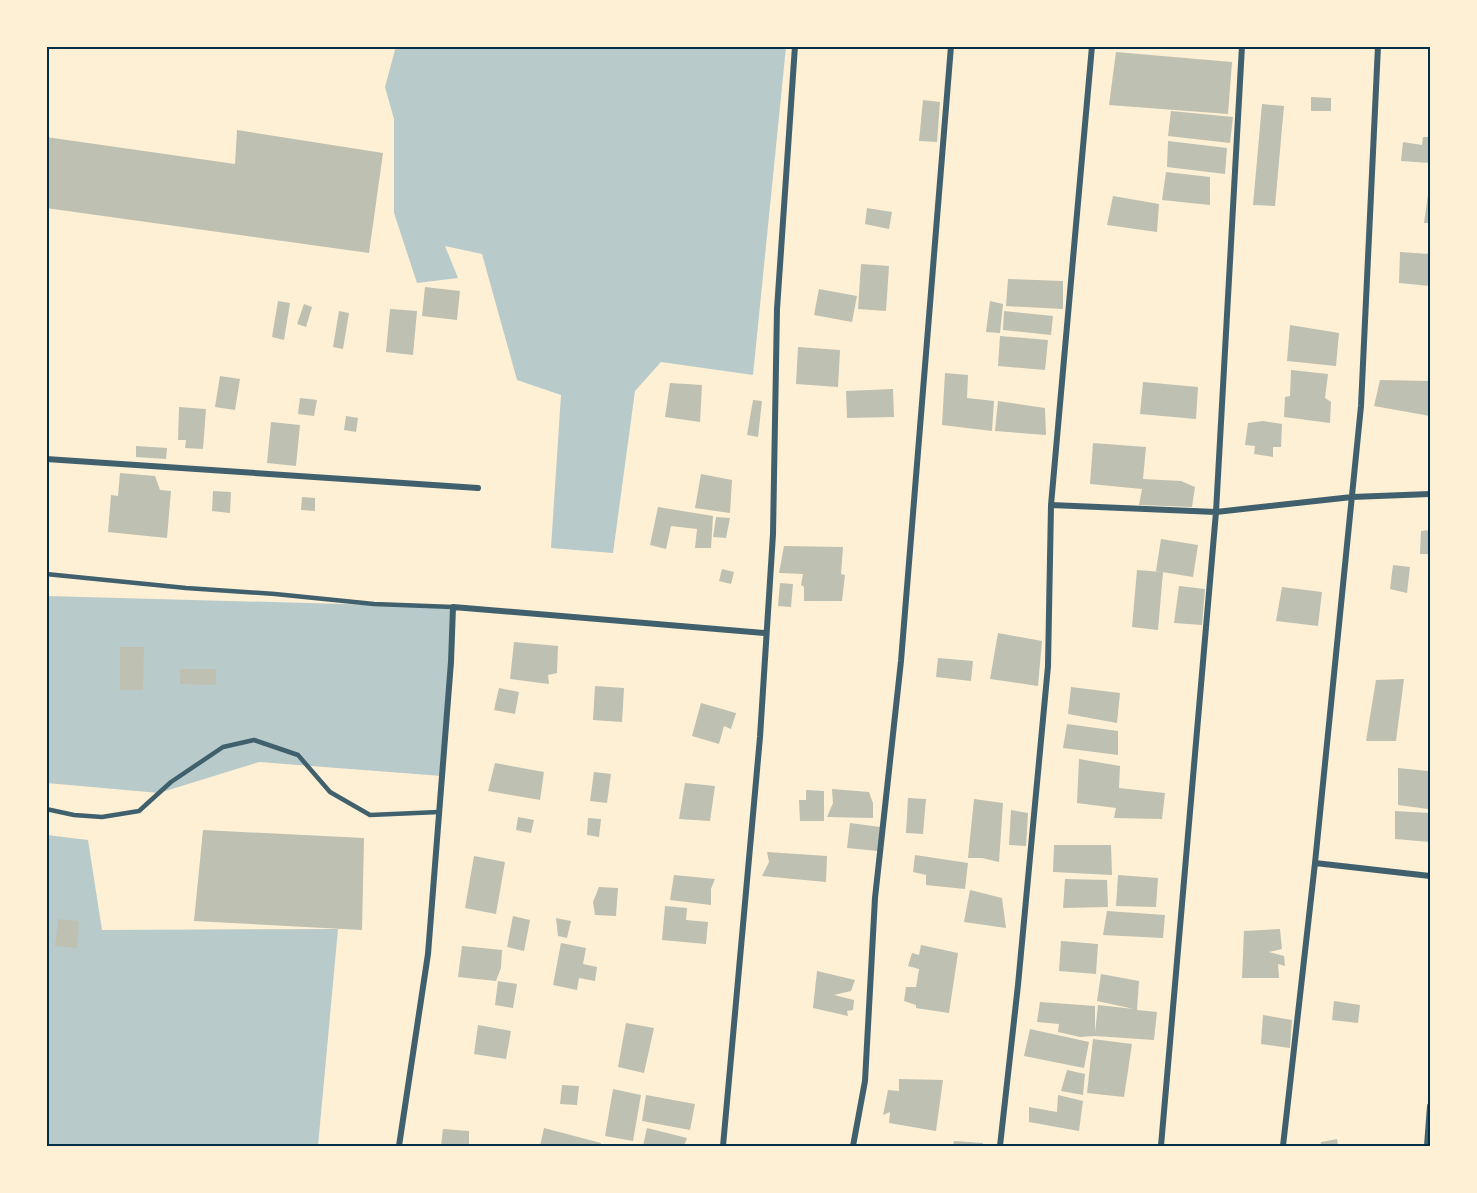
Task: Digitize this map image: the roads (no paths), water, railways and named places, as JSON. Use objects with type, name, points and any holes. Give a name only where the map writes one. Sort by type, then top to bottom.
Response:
[{"type":"street","points":[[723,1146],[759,737],[773,534],[777,309],[795,46]]},
{"type":"street","points":[[853,1146],[866,1081],[875,898],[902,649],[951,46]]},
{"type":"street","points":[[1000,1146],[1018,985],[1048,666],[1051,505],[1092,46]]},
{"type":"street","points":[[1161,1146],[1216,512],[1242,46]]},
{"type":"street","points":[[1283,1146],[1315,863],[1361,406],[1378,46]]},
{"type":"street","points":[[46,459],[478,488]]},
{"type":"street","points":[[1051,505],[1216,512],[1352,497],[1431,494]]},
{"type":"street","points":[[399,1146],[428,954],[451,662],[453,607],[765,633]]},
{"type":"street","points":[[1315,863],[1431,876]]},
{"type":"street","points":[[1427,1146],[1431,1106]]},
{"type":"lane","points":[[46,574],[354,602],[453,607]]},
{"type":"lane","points":[[46,808],[74,815],[102,817],[139,811],[171,782],[224,747],[254,740],[298,755],[330,792],[370,815],[439,812]]}]
